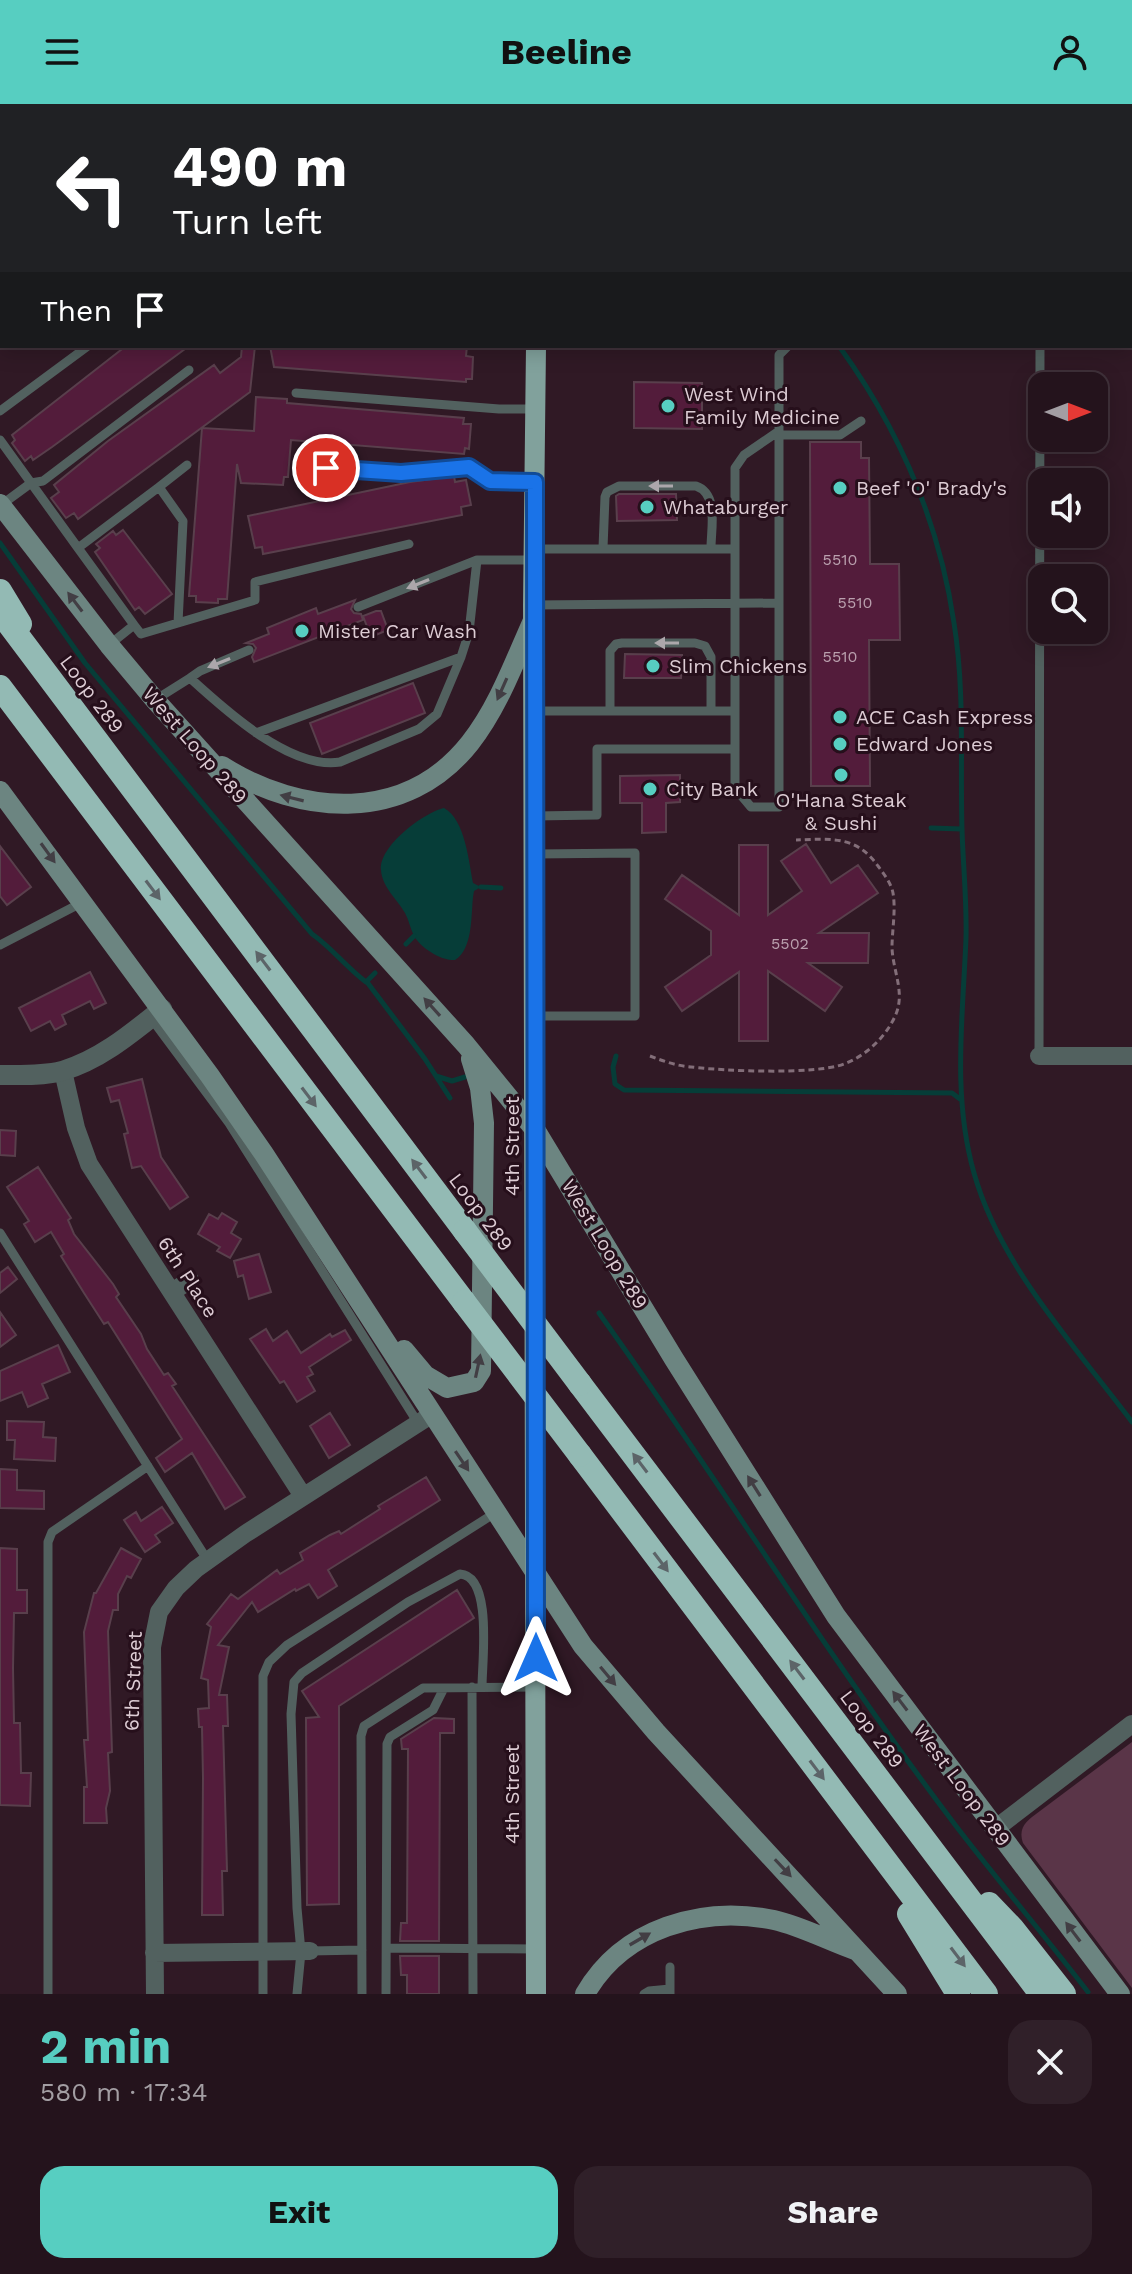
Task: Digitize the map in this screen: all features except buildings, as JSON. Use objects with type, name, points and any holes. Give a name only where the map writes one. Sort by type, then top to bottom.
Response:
[{"type":"highway","points":[[0,591],[113,762]]},
{"type":"highway","name":"Loop 289","points":[[0,612],[1041,1994]]},
{"type":"highway","points":[[0,690],[986,1994]]},
{"type":"highway","points":[[844,1805],[958,1994]]},
{"type":"highway","points":[[911,1822],[1012,1928],[1064,1994]]},
{"type":"main road","name":"4th Street","points":[[536,348],[536,1994]]},
{"type":"main road","name":"West Loop 289","points":[[1,504],[155,700],[466,1045],[536,1131],[674,1359],[836,1616],[1120,1994]]},
{"type":"main road","points":[[202,753],[256,786],[291,799],[346,804],[391,797],[438,773],[468,746],[498,699],[534,611]]},
{"type":"main road","points":[[0,791],[83,902],[156,1013],[264,1154],[348,1282],[424,1419],[496,1512],[583,1646],[628,1700],[897,1994]]},
{"type":"main road","points":[[348,1282],[425,1375],[447,1388],[474,1382],[481,1371],[484,1123],[480,1088],[466,1045]]},
{"type":"main road","points":[[585,1994],[611,1960],[633,1942],[688,1919],[723,1916],[777,1921],[862,1953]]},
{"type":"street","points":[[0,1075],[63,1071],[109,1049],[156,1013]]},
{"type":"street","points":[[1039,1056],[1132,1056]]},
{"type":"street","name":"6th Place","points":[[63,1071],[76,1128],[89,1164],[303,1496]]},
{"type":"street","points":[[172,1292],[190,1280]]},
{"type":"street","name":"6th Street","points":[[155,1994],[152,1647],[159,1612],[176,1588],[208,1561],[424,1419]]},
{"type":"street","points":[[995,1829],[1132,1724]]},
{"type":"street","points":[[154,1953],[306,1952]]},
{"type":"lane","points":[[0,411],[85,348]]},
{"type":"lane","points":[[786,348],[779,355],[779,433],[779,807],[751,807],[735,788],[736,465],[744,455],[779,433],[840,435],[861,421]]},
{"type":"lane","points":[[1039,1056],[1040,348]]},
{"type":"lane","points":[[1,504],[31,483],[43,481],[189,370]]},
{"type":"lane","points":[[296,393],[536,409]]},
{"type":"lane","points":[[0,440],[141,634],[255,600],[255,582],[409,544]]},
{"type":"lane","points":[[78,548],[187,465]]},
{"type":"lane","points":[[326,468],[401,473],[469,467],[490,481],[535,482]]},
{"type":"lane","points":[[603,548],[607,492],[619,486],[696,486],[706,490],[711,498],[711,548]]},
{"type":"lane","points":[[159,487],[183,521],[178,623]]},
{"type":"lane","points":[[358,607],[477,560],[603,548],[735,549]]},
{"type":"lane","points":[[190,678],[256,733],[305,759],[328,764],[340,762],[428,723],[443,702],[461,657],[473,609],[477,560]]},
{"type":"lane","points":[[534,611],[779,603]]},
{"type":"lane","points":[[109,645],[134,625]]},
{"type":"lane","points":[[610,711],[610,651],[616,644],[695,643],[705,646],[711,657],[711,711]]},
{"type":"lane","points":[[155,700],[209,667],[249,650]]},
{"type":"lane","points":[[256,733],[461,657]]},
{"type":"lane","points":[[534,711],[735,711]]},
{"type":"lane","points":[[535,816],[597,815],[597,749],[735,749]]},
{"type":"lane","points":[[535,854],[635,853],[635,1016],[535,1016]]},
{"type":"lane","points":[[0,945],[83,902]]},
{"type":"lane","points":[[156,1013],[424,1419]]},
{"type":"lane","points":[[0,1233],[208,1561]]},
{"type":"lane","points":[[48,1994],[48,1542],[52,1532],[148,1466]]},
{"type":"lane","points":[[263,1994],[263,1676],[269,1662],[287,1645],[496,1512]]},
{"type":"lane","points":[[297,1994],[306,1952],[297,1908],[291,1714],[294,1682],[302,1673],[408,1602],[460,1574],[468,1574],[474,1579],[482,1605],[477,1687],[473,1994]]},
{"type":"lane","points":[[362,1994],[361,1736],[364,1726],[423,1688],[536,1687]]},
{"type":"lane","points":[[386,1994],[387,1744],[390,1737],[433,1710],[444,1688]]},
{"type":"lane","points":[[387,1948],[536,1949]]},
{"type":"lane","points":[[306,1952],[362,1950]]},
{"type":"lane","points":[[644,1994],[649,1991],[670,1991],[670,1967]]},
{"type":"path","points":[[650,1056],[689,1067],[767,1070],[828,1068],[858,1058],[882,1036],[896,1014],[900,995],[893,961],[892,890],[876,863],[862,848],[829,839],[796,840]]},
{"type":"shaded area","points":[[444,808],[457,821],[468,853],[473,883],[481,887],[474,891],[468,940],[455,960],[438,956],[417,941],[405,913],[384,882],[381,870],[387,851],[404,832],[425,816]]},
{"type":"shaded area","points":[[1132,1742],[1132,1988],[1023,1843],[1021,1835],[1024,1825],[1032,1817]]},
{"type":"waterway","points":[[840,348],[880,410],[913,477],[938,548],[954,623],[961,700],[966,924],[961,1085],[967,1144],[974,1173],[986,1207],[1020,1273],[1132,1422]]},
{"type":"waterway","points":[[0,543],[85,663],[312,934],[366,982],[375,973]]},
{"type":"waterway","points":[[931,828],[962,829]]},
{"type":"waterway","points":[[481,887],[501,888]]},
{"type":"waterway","points":[[406,944],[414,936]]},
{"type":"waterway","points":[[367,982],[450,1098]]},
{"type":"waterway","points":[[616,1056],[613,1067],[615,1084],[624,1090],[952,1093],[960,1099]]},
{"type":"waterway","points":[[436,1076],[452,1081],[465,1077]]},
{"type":"waterway","points":[[599,1313],[909,1763],[1088,1992]]},
{"type":"place","name":"West Wind Family Medicine","points":[[668,406]]},
{"type":"place","name":"Beef 'O' Brady's","points":[[840,488]]},
{"type":"place","name":"Whataburger","points":[[647,507]]},
{"type":"place","name":"Mister Car Wash","points":[[302,631]]},
{"type":"place","name":"Slim Chickens","points":[[653,666]]},
{"type":"place","name":"ACE Cash Express","points":[[840,717]]},
{"type":"place","name":"Edward Jones","points":[[840,744]]},
{"type":"place","name":"O'Hana Steak & Sushi","points":[[841,775]]},
{"type":"place","name":"City Bank","points":[[650,789]]},
{"type":"route","points":[[326,468],[401,473],[469,467],[490,481],[535,482],[536,1658]]}]
